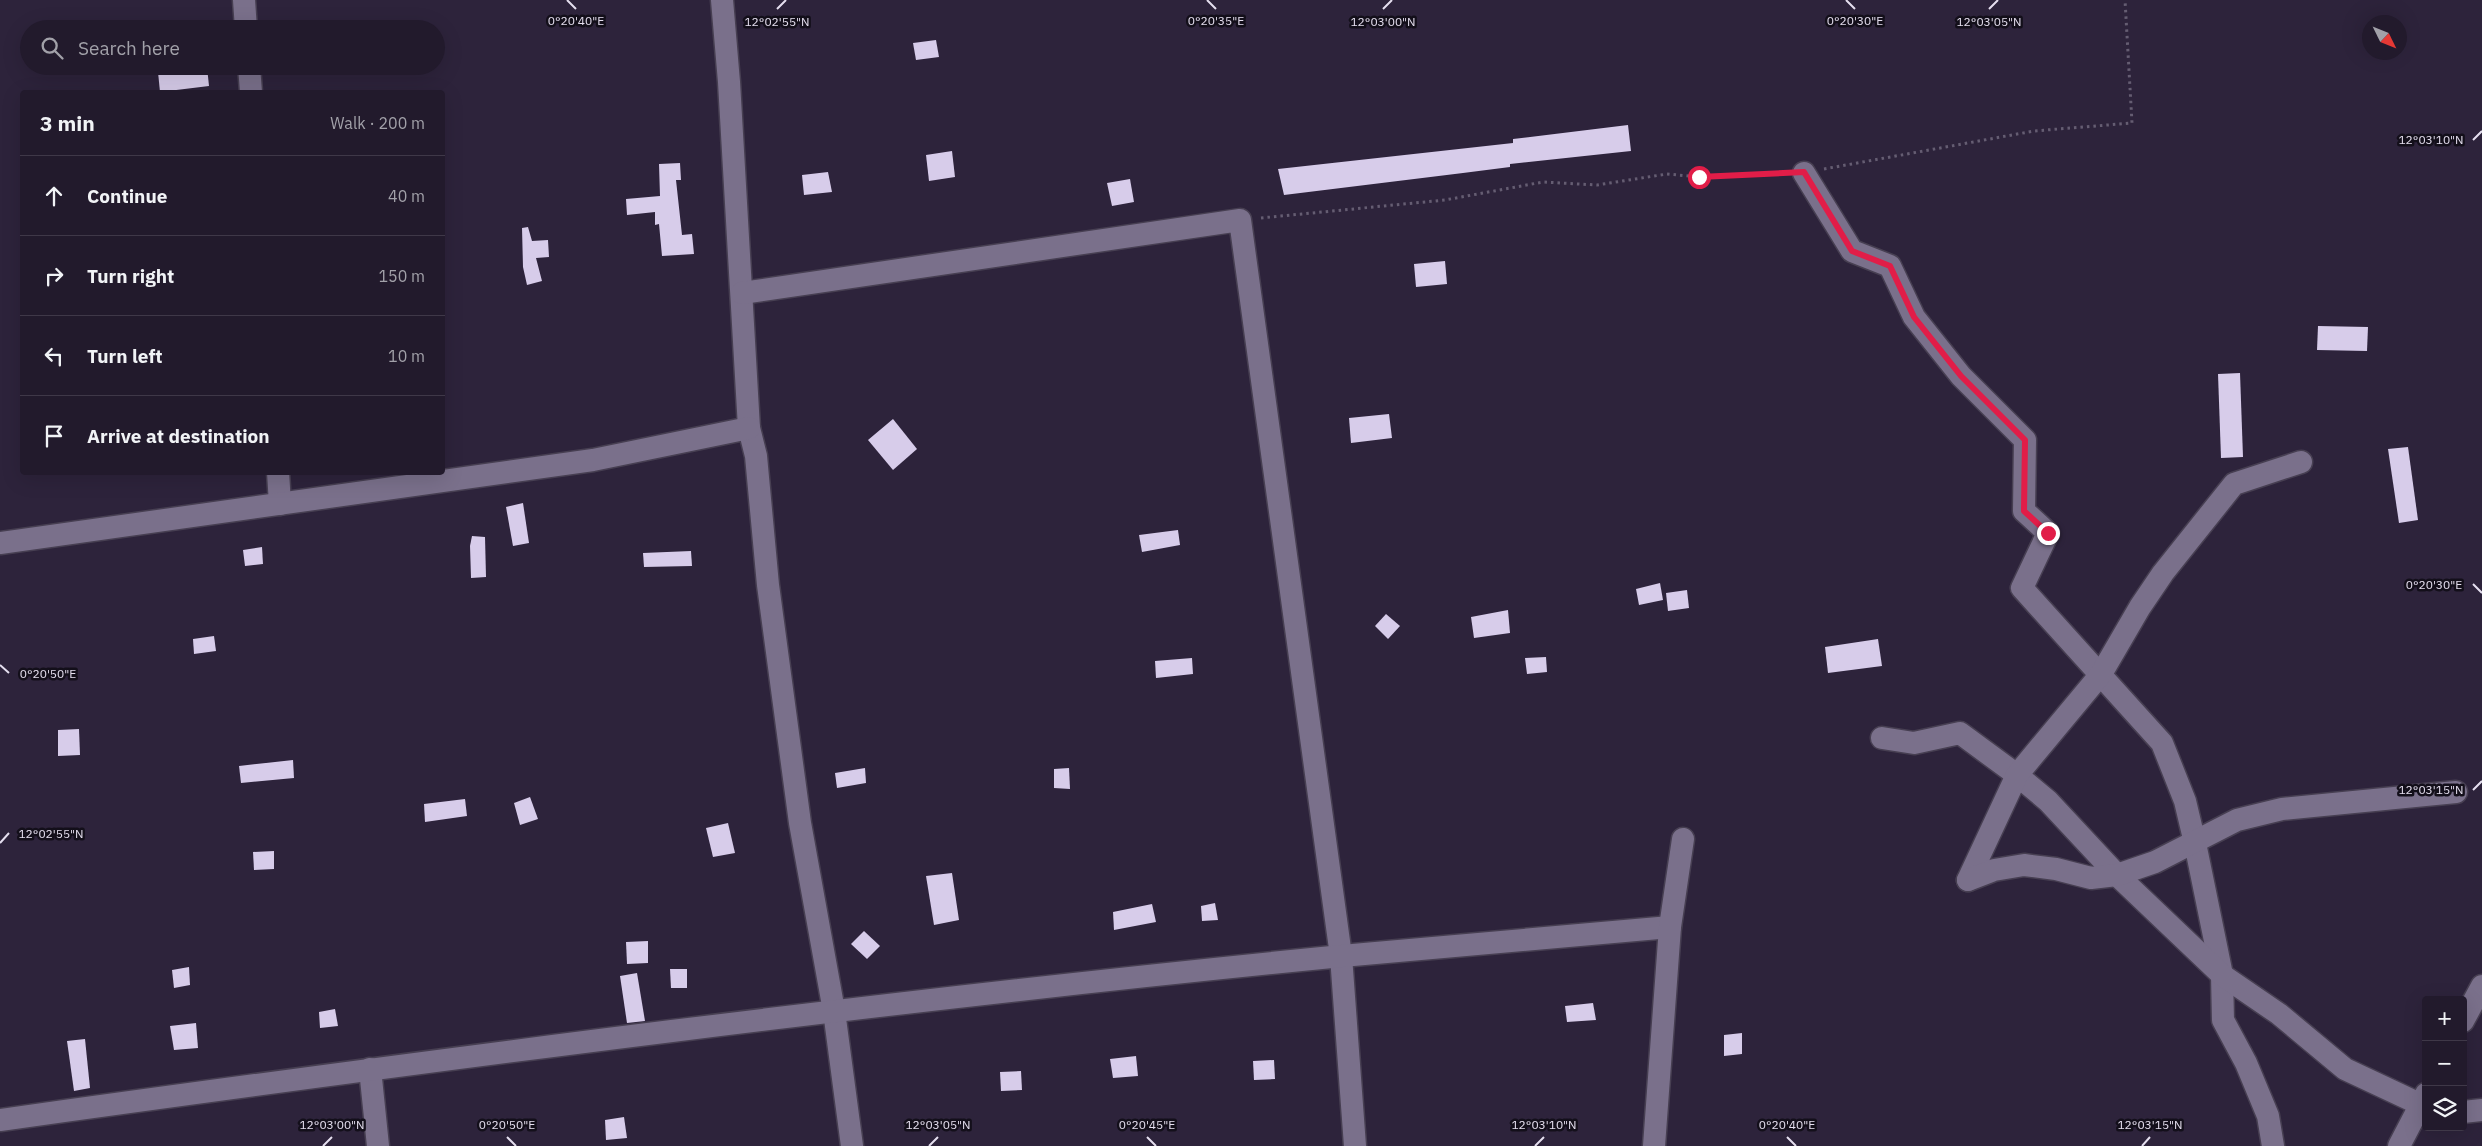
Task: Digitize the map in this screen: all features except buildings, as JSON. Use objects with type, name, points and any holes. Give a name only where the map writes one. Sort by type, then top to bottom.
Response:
[{"type":"street","points":[[244,0],[245,20]]},
{"type":"street","points":[[722,0],[742,292],[749,428],[756,456],[768,585],[800,823],[834,1012],[852,1146]]},
{"type":"street","points":[[250,75],[251,90]]},
{"type":"street","points":[[1804,172],[1852,251],[1890,266],[1914,317],[1961,376],[2025,440],[2024,511],[2048,533],[2022,588],[2162,743],[2185,801],[2195,843],[2222,975],[2223,1020],[2246,1063],[2268,1116],[2272,1146]]},
{"type":"street","points":[[742,292],[1240,220],[1341,956],[1354,1146]]},
{"type":"street","points":[[0,543],[593,460],[749,428]]},
{"type":"street","points":[[2301,462],[2234,484],[2163,573],[2140,607],[2101,674],[2018,775],[1968,880],[1994,870],[2024,865],[2056,869],[2091,878],[2116,875],[2154,862],[2195,843],[2237,820],[2282,809],[2456,792]]},
{"type":"street","points":[[278,475],[280,504]]},
{"type":"street","points":[[1882,738],[1914,743],[1960,733],[2018,775],[2048,801],[2116,875],[2222,975],[2279,1014],[2345,1069],[2422,1101]]},
{"type":"street","points":[[1654,1146],[1670,927],[1683,838]]},
{"type":"street","points":[[0,1120],[370,1068],[834,1012],[1341,956],[1670,927]]},
{"type":"street","points":[[2467,1014],[2482,986]]},
{"type":"street","points":[[370,1068],[378,1146]]},
{"type":"street","points":[[2399,1146],[2422,1106]]},
{"type":"street","points":[[2467,1112],[2482,1110]]},
{"type":"path","points":[[1240,220],[1445,200],[1543,182],[1597,185],[1667,174],[1699,177],[1804,172],[2034,131],[2132,123],[2125,0]]},
{"type":"route","points":[[1699,177],[1804,172],[1852,251],[1890,266],[1914,317],[1961,376],[2025,440],[2024,511],[2048,533]]}]
